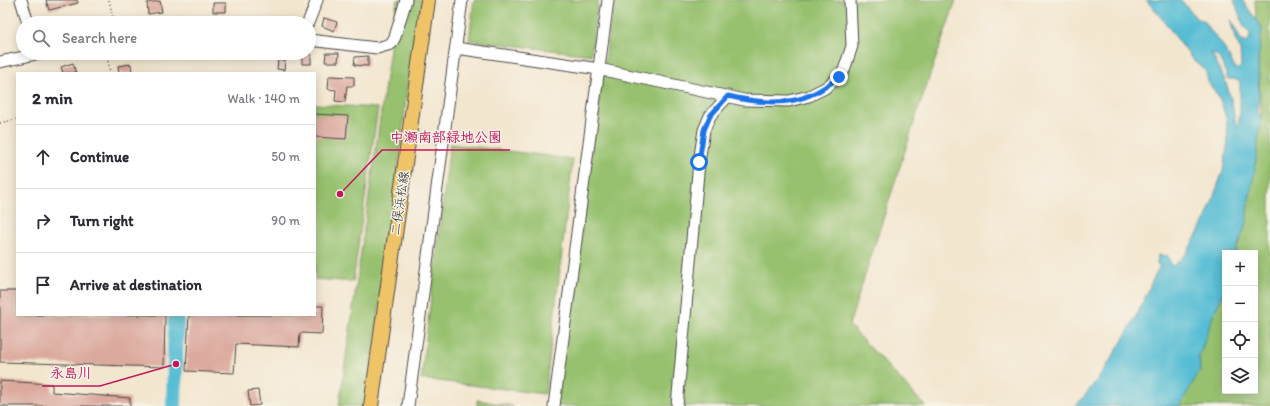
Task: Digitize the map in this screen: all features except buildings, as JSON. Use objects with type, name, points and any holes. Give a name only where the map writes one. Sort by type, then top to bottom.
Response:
[{"type":"main road","name":"二俣浜松線","points":[[371,406],[428,0]]},
{"type":"street","points":[[21,0],[26,16]]},
{"type":"street","points":[[311,16],[318,0]]},
{"type":"street","points":[[316,41],[377,48],[391,44],[395,37],[406,0]]},
{"type":"street","points":[[408,406],[462,0]]},
{"type":"street","points":[[554,406],[608,0]]},
{"type":"street","points":[[456,48],[599,69],[744,100],[789,101],[809,96],[825,88],[839,77],[844,70],[852,46],[850,0]]},
{"type":"street","points":[[0,62],[16,58]]},
{"type":"street","points":[[677,406],[699,162],[704,130],[710,116],[728,96]]},
{"type":"path","points":[[109,0],[112,16]]},
{"type":"path","points":[[108,60],[110,72]]},
{"type":"path","points":[[0,123],[16,119]]},
{"type":"green space","points":[[397,0],[422,0],[408,81],[399,162],[366,406],[339,406]]},
{"type":"green space","points":[[474,0],[598,0],[591,55],[469,40]]},
{"type":"green space","points":[[614,0],[956,0],[921,101],[849,325],[925,406],[555,406],[564,331]]},
{"type":"green space","points":[[1255,0],[1270,0],[1270,406],[1169,406],[1222,280],[1222,394],[1258,394],[1258,250],[1232,250],[1261,116]]},
{"type":"green space","points":[[316,104],[378,108],[353,282],[316,279]]},
{"type":"green space","points":[[450,144],[573,159],[545,394],[421,379]]},
{"type":"green space","points":[[477,400],[513,406],[477,406]]},
{"type":"water","points":[[1146,0],[1181,0],[1197,19],[1203,20],[1221,43],[1237,70],[1241,66],[1240,49],[1235,39],[1230,19],[1241,40],[1247,43],[1250,33],[1244,27],[1234,0],[1242,0],[1262,28],[1258,61],[1258,114],[1261,116],[1255,169],[1247,210],[1247,222],[1236,250],[1222,250],[1222,297],[1214,313],[1199,357],[1200,370],[1180,406],[1076,406],[1104,369],[1129,330],[1160,266],[1157,264],[1158,255],[1168,256],[1172,267],[1186,254],[1205,221],[1223,171],[1228,141],[1226,117],[1219,97],[1208,82],[1206,72],[1192,59],[1164,21]],"holes":[[[1211,52],[1220,59],[1228,79],[1234,79],[1240,82],[1240,111],[1238,127],[1225,80]]]},
{"type":"waterway","points":[[174,406],[176,316]]},
{"type":"place","name":"中瀬南部緑地公園","points":[[340,194]]},
{"type":"place","name":"永島川","points":[[176,364]]},
{"type":"route","points":[[699,162],[704,130],[710,116],[728,96],[744,100],[789,101],[809,96],[825,88],[839,77]]}]
